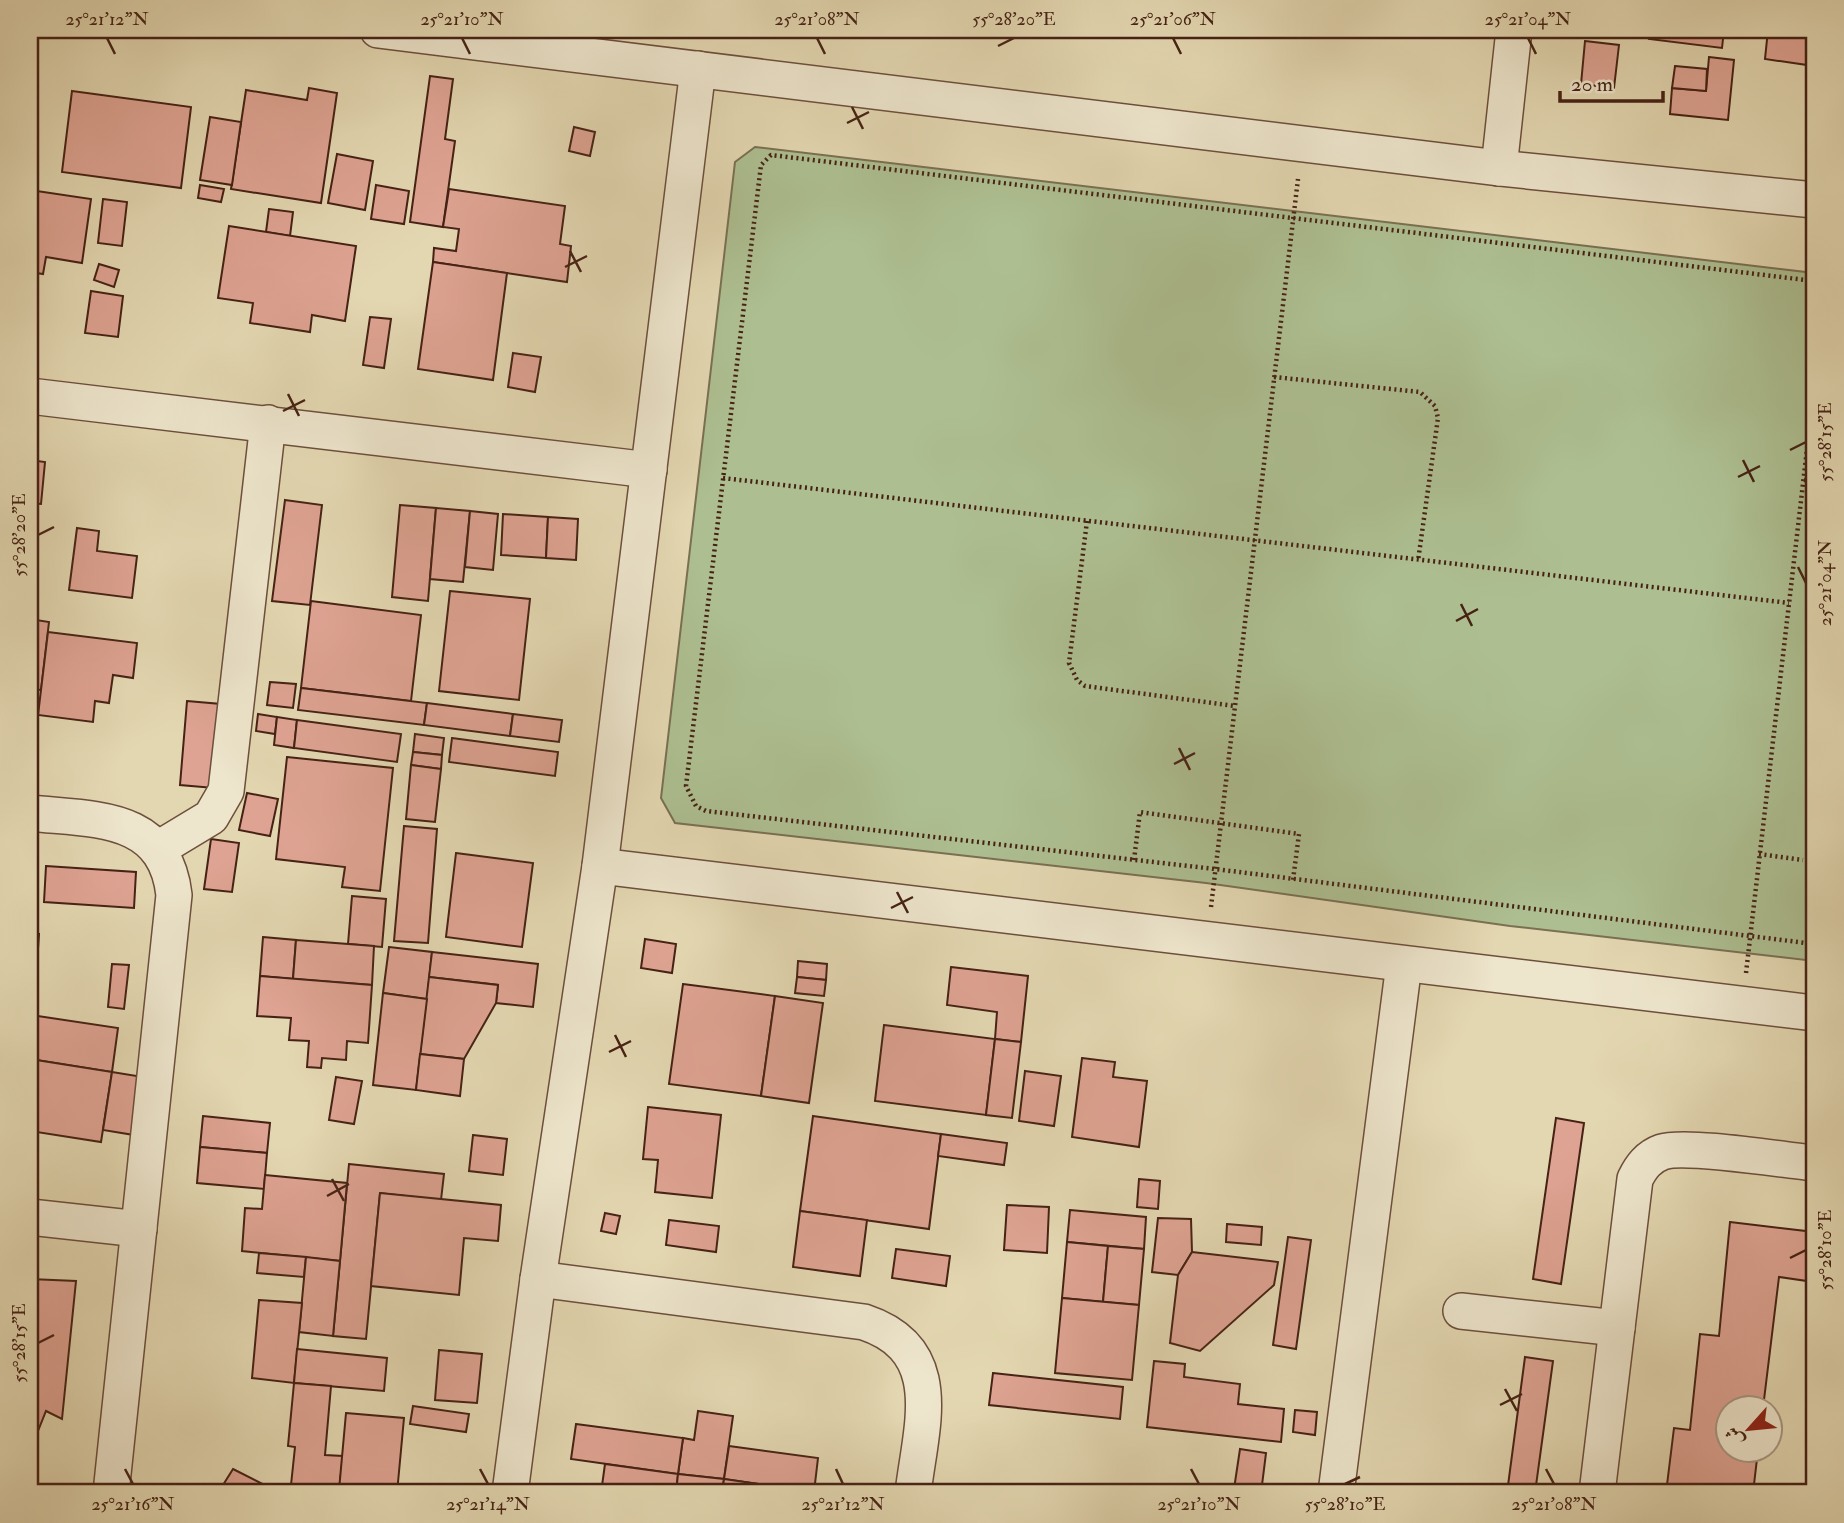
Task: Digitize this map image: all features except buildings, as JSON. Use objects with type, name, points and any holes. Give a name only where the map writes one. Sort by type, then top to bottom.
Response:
[{"type":"street","points":[[378,30],[428,33],[698,69],[1499,167],[1814,200]]},
{"type":"street","points":[[1499,167],[1514,30]]},
{"type":"street","points":[[510,1493],[538,1279],[600,866],[698,69]]},
{"type":"street","points":[[30,396],[649,470]]},
{"type":"street","points":[[158,849],[211,817],[226,791],[268,423]]},
{"type":"street","points":[[30,813],[116,823],[146,837],[167,863],[174,895],[111,1493]]},
{"type":"street","points":[[600,866],[1814,1013]]},
{"type":"street","points":[[1336,1493],[1404,964]]},
{"type":"street","points":[[1597,1493],[1635,1179],[1650,1158],[1676,1150],[1814,1163]]},
{"type":"street","points":[[30,1217],[139,1229]]},
{"type":"street","points":[[538,1279],[864,1322],[884,1328],[901,1340],[914,1356],[922,1376],[925,1396],[913,1493]]},
{"type":"street","points":[[1461,1311],[1618,1328]]},
{"type":"path","points":[[1207,940],[1302,143]]},
{"type":"path","points":[[1814,281],[1294,216],[771,155],[761,165],[686,786],[695,806],[706,811],[1215,869],[1814,944]]},
{"type":"path","points":[[1274,377],[1420,392],[1436,406],[1438,418],[1418,561]]},
{"type":"path","points":[[1742,1004],[1814,389]]},
{"type":"path","points":[[723,478],[1789,603]]},
{"type":"path","points":[[1804,480],[1814,481]]},
{"type":"path","points":[[1087,521],[1069,663],[1077,680],[1085,686],[1235,706]]},
{"type":"path","points":[[1134,860],[1140,812],[1299,834],[1293,880]]},
{"type":"path","points":[[1759,854],[1804,860]]},
{"type":"green space","points":[[755,147],[1814,273],[1814,961],[1510,926],[1206,883],[675,823],[661,798],[735,162]]}]
